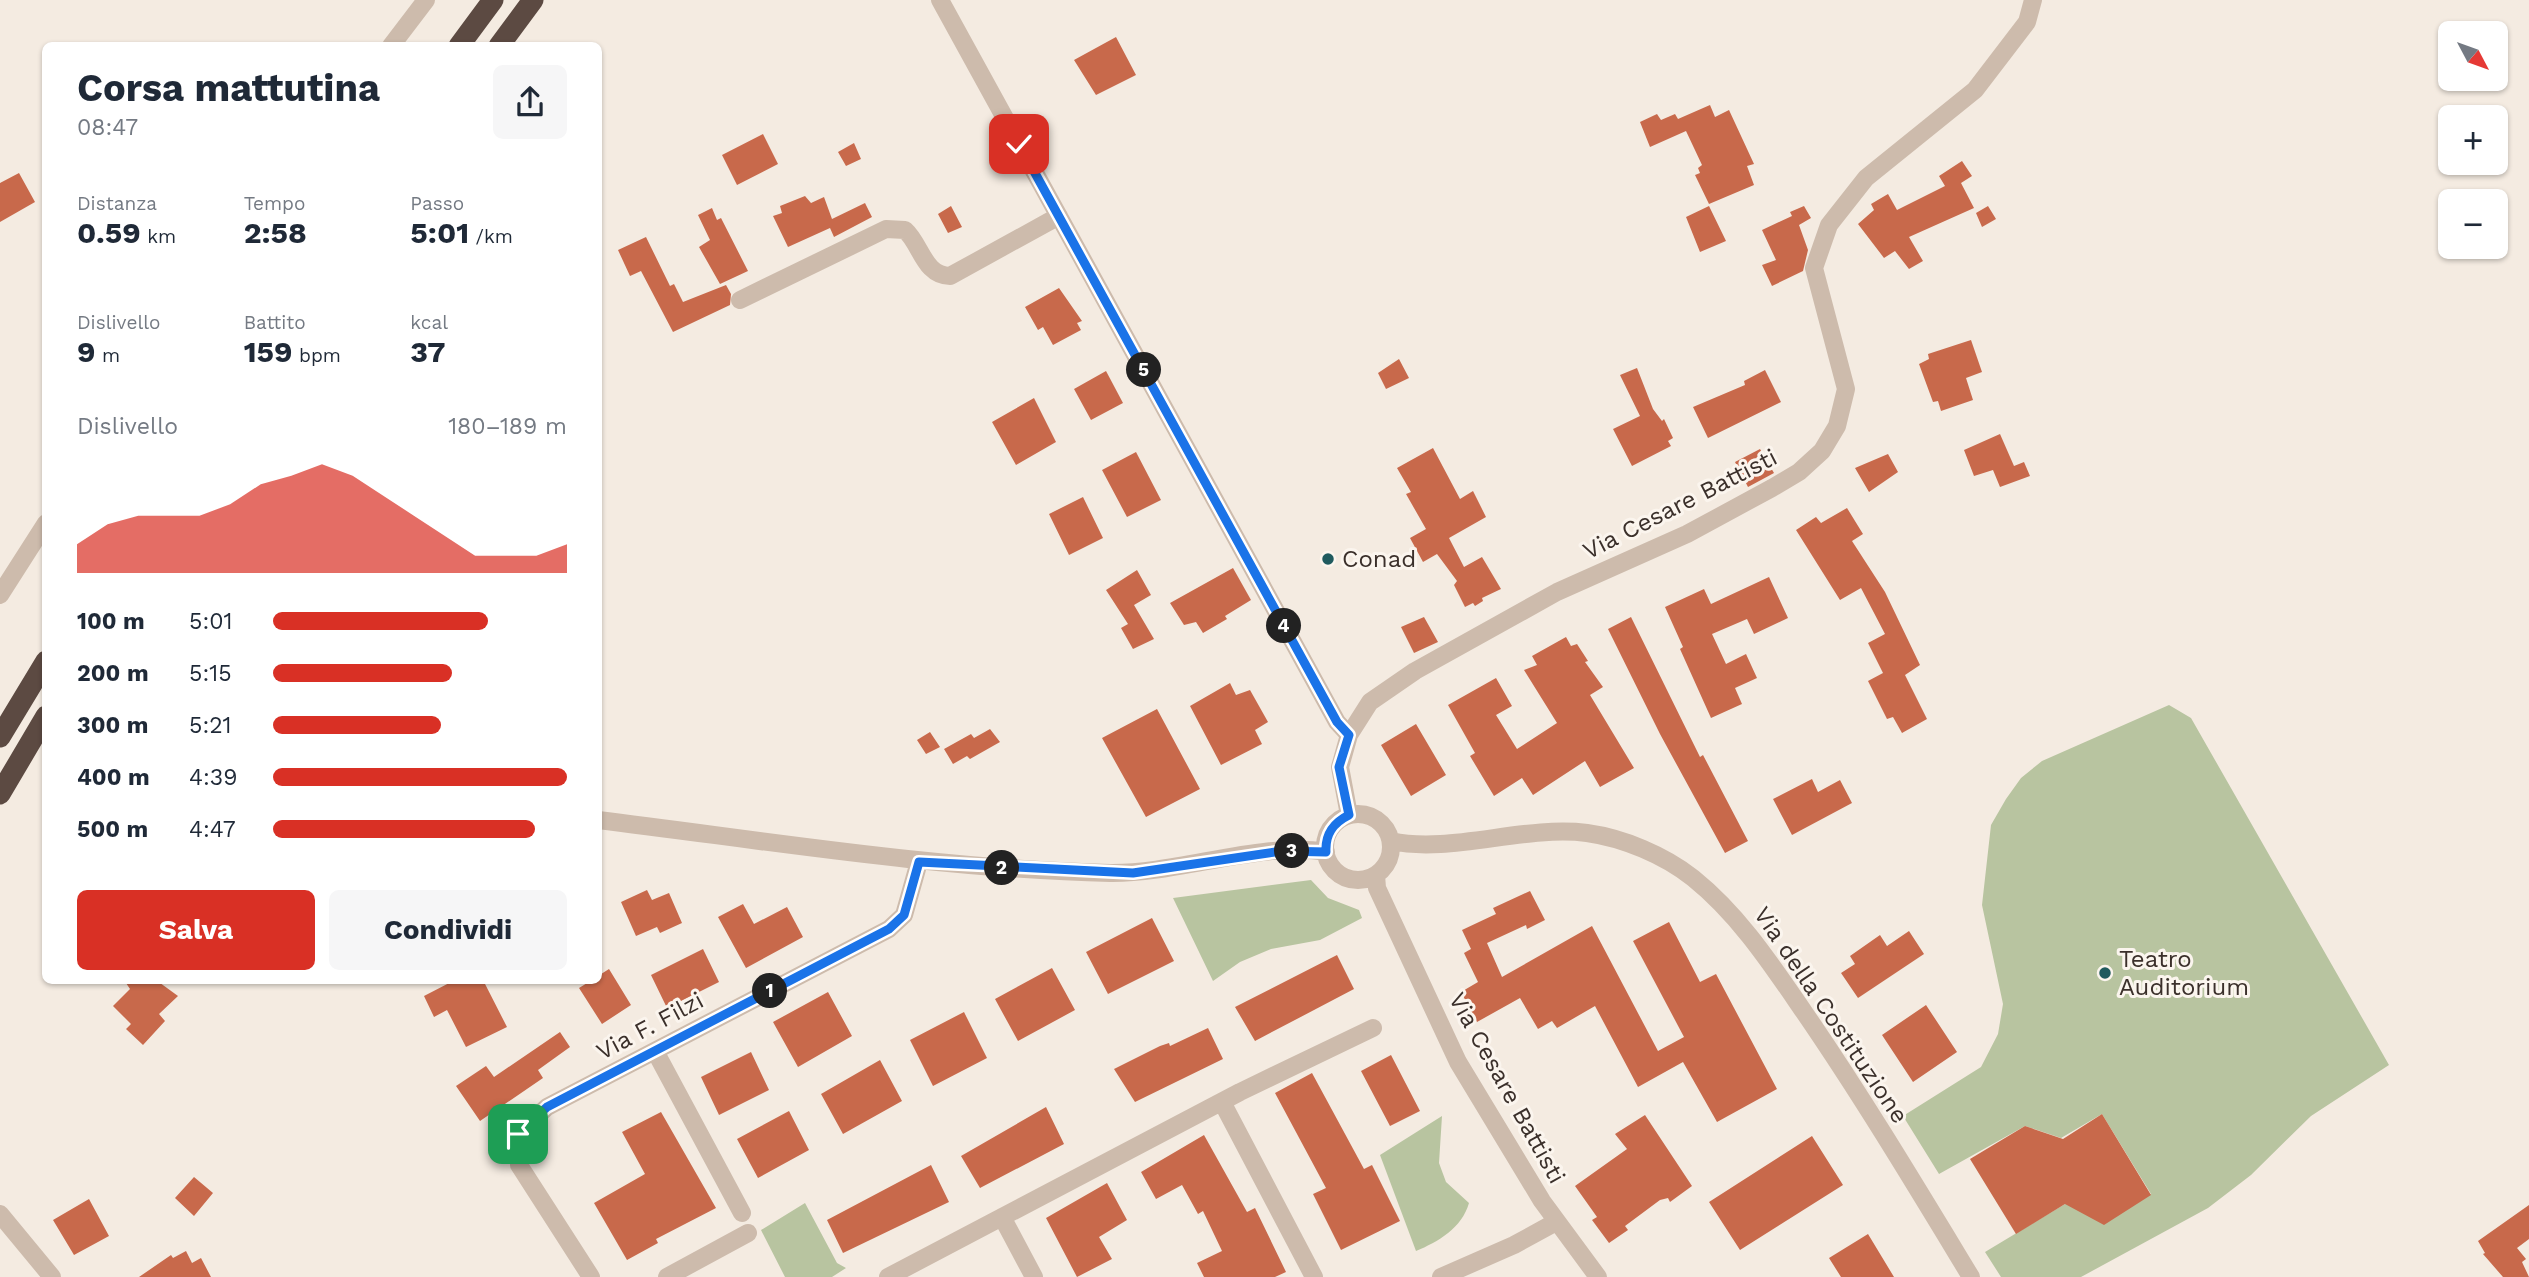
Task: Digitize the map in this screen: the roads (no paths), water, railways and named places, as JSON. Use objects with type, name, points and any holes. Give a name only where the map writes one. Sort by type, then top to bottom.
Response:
[{"type":"highway","points":[[461,42],[493,0]]},
{"type":"highway","points":[[502,42],[533,0]]},
{"type":"highway","points":[[0,737],[42,669]]},
{"type":"highway","points":[[0,794],[42,723]]},
{"type":"street","points":[[393,42],[426,0]]},
{"type":"street","points":[[940,0],[1337,722],[1349,735]]},
{"type":"street","name":"Via Cesare Battisti","points":[[1349,815],[1339,767],[1349,735],[1370,702],[1415,671],[1557,592],[1686,534],[1772,488],[1799,472],[1822,451],[1837,426],[1846,389],[1814,268],[1829,225],[1866,178],[1975,90],[2027,22],[2033,0]]},
{"type":"street","points":[[740,300],[886,229],[905,230],[927,264],[935,272],[950,276],[1059,216]]},
{"type":"street","points":[[0,595],[42,529]]},
{"type":"street","points":[[1349,815],[1371,816],[1388,831],[1391,841],[1389,860],[1376,875],[1366,879],[1345,877],[1329,863],[1325,843],[1333,825],[1349,815]]},
{"type":"street","points":[[602,821],[919,862],[1133,873],[1282,851],[1326,852]]},
{"type":"street","name":"Via della Costituzione","points":[[1391,841],[1417,844],[1545,832],[1587,833],[1629,843],[1663,858],[1692,877],[1725,907],[1762,950],[1825,1043],[1971,1277]]},
{"type":"street","name":"Via F. Filzi","points":[[592,1277],[519,1165],[518,1134],[547,1107],[889,929],[904,915],[919,862]]},
{"type":"street","name":"Via Cesare Battisti","points":[[1376,875],[1377,887],[1458,1062],[1556,1222],[1598,1277]]},
{"type":"street","points":[[888,1277],[1222,1102],[1373,1028]]},
{"type":"street","points":[[655,1051],[742,1213]]},
{"type":"street","points":[[1222,1102],[1314,1277]]},
{"type":"street","points":[[0,1214],[52,1277]]},
{"type":"street","points":[[1002,1217],[1034,1277]]},
{"type":"street","points":[[1441,1277],[1514,1245],[1556,1222]]},
{"type":"street","points":[[667,1277],[748,1233]]},
{"type":"place","name":"Conad","points":[[1328,559]]},
{"type":"place","name":"Teatro Auditorium","points":[[2105,973]]}]
